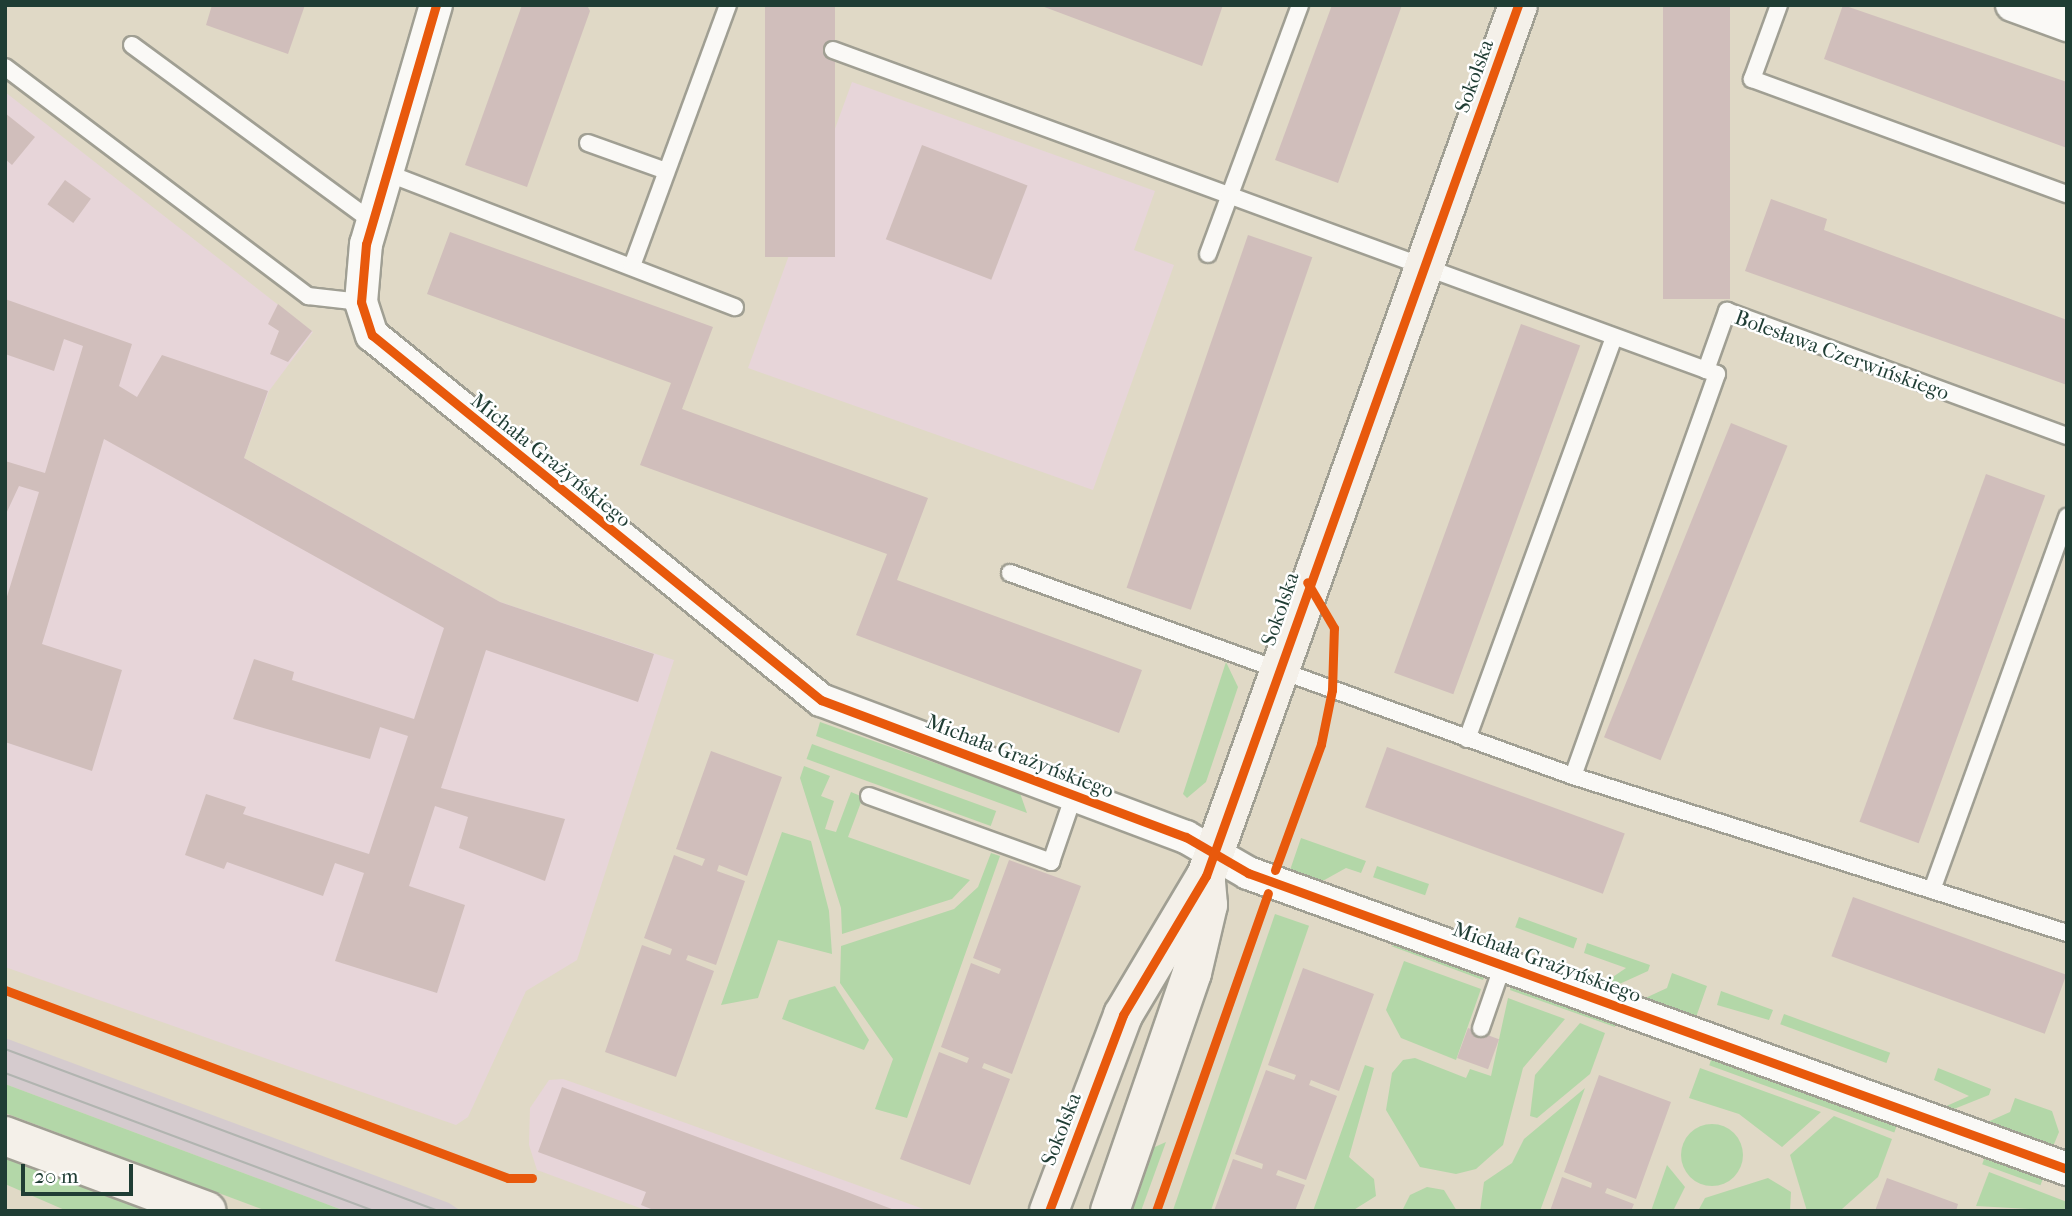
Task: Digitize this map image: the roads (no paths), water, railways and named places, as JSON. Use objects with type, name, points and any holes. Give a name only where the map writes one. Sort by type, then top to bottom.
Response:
[{"type":"street","name":"Michała Grażyńskiego","points":[[436,5],[373,222],[361,302],[372,335],[821,700],[1074,795],[1210,863],[1248,873],[2067,1169]]},
{"type":"street","name":"Sokolska","points":[[1049,1211],[1123,1015],[1210,863],[1517,5]]},
{"type":"street","points":[[2012,5],[2067,25]]},
{"type":"street","name":"Sokolska","points":[[1110,1211],[1192,973],[1208,905],[1210,863]]},
{"type":"street","points":[[5,1136],[207,1211]]},
{"type":"lane","points":[[632,266],[728,5]]},
{"type":"lane","points":[[1208,254],[1300,5]]},
{"type":"lane","points":[[1779,5],[1752,79],[2067,194]]},
{"type":"lane","points":[[132,45],[373,222]]},
{"type":"lane","points":[[833,50],[1424,264],[1717,374],[1573,776]]},
{"type":"lane","points":[[5,67],[308,296],[361,302]]},
{"type":"lane","points":[[588,143],[666,171]]},
{"type":"lane","points":[[387,173],[735,307]]},
{"type":"lane","name":"Bolesława Czerwińskiego","points":[[1706,370],[1727,311],[2067,436]]},
{"type":"lane","points":[[1614,337],[1467,739],[1573,776],[2067,933]]},
{"type":"lane","points":[[1932,890],[2067,517]]},
{"type":"lane","points":[[1010,573],[1278,669]]},
{"type":"lane","name":"Sokolska","points":[[1278,669],[1467,739]]},
{"type":"lane","points":[[869,796],[1051,862],[1074,795]]},
{"type":"lane","points":[[1481,1028],[1503,965]]},
{"type":"tram line","points":[[5,1049],[438,1211]]},
{"type":"tram line","points":[[5,1073],[374,1211]]}]
